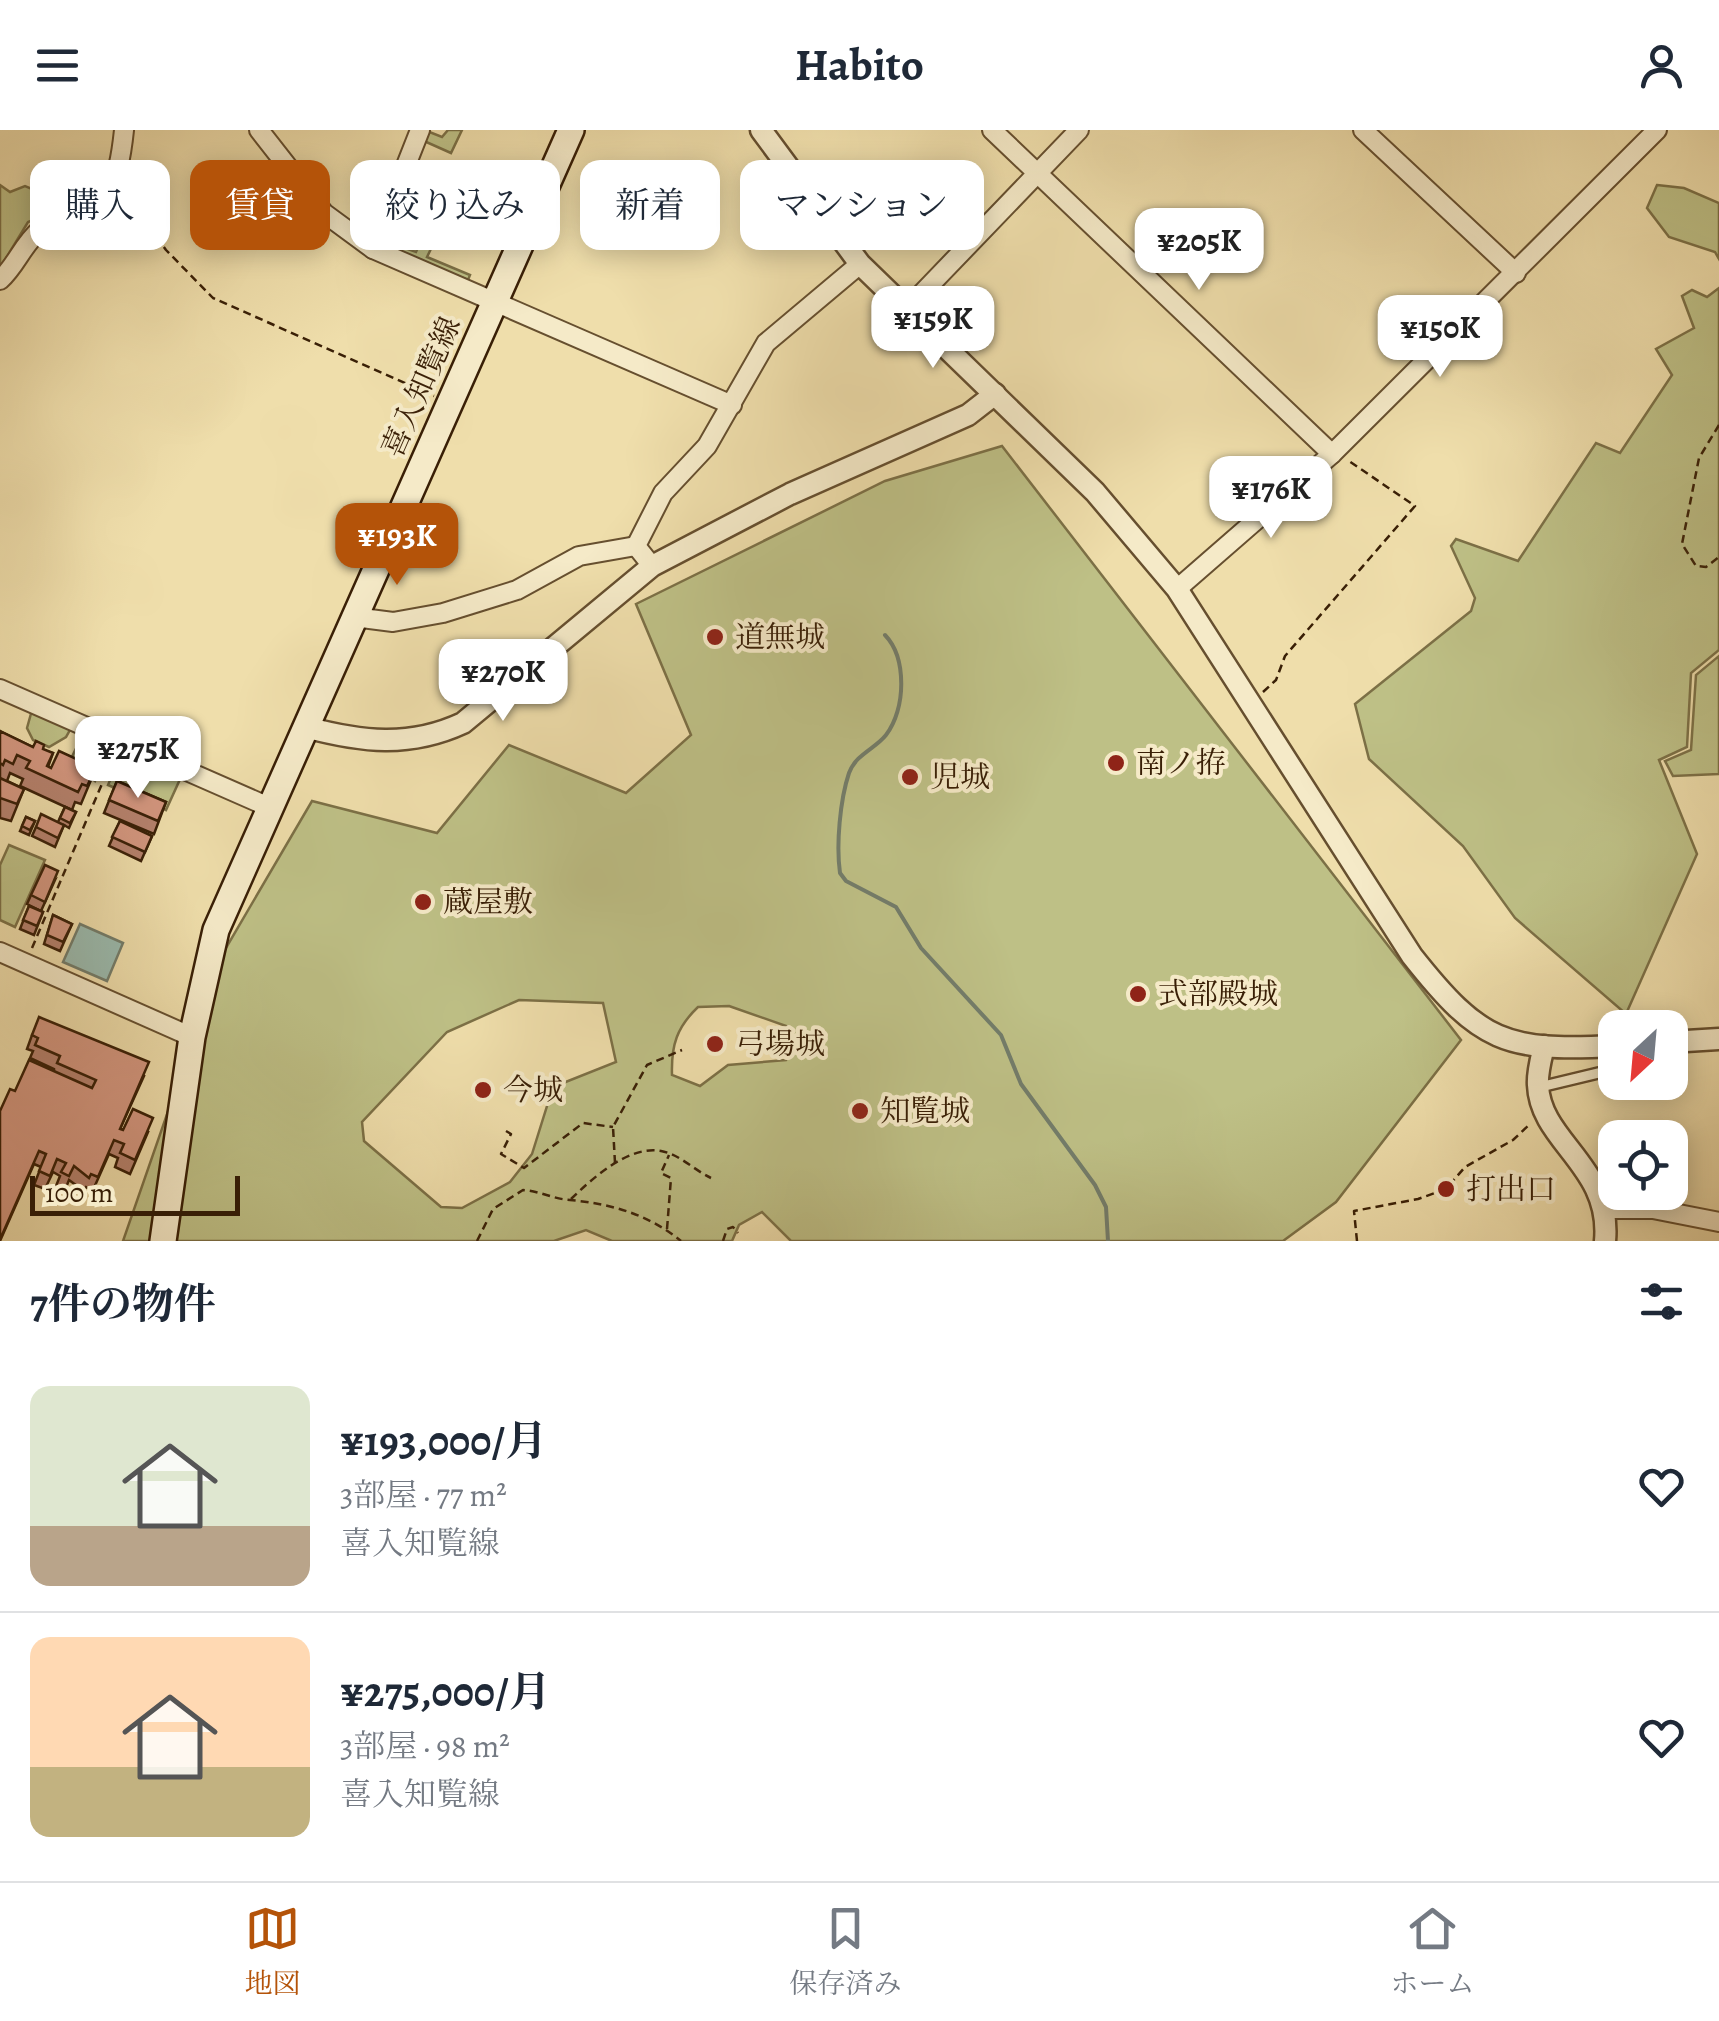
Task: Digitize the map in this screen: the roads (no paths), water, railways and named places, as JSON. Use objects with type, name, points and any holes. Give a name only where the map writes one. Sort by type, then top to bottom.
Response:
[{"type":"main road","name":"喜入知覧線","points":[[163,1241],[192,1037],[216,930],[571,130]]},
{"type":"street","points":[[0,280],[32,236],[52,220],[91,206],[116,181],[124,130]]},
{"type":"street","points":[[259,130],[324,213],[350,232]]},
{"type":"street","points":[[408,160],[420,130]]},
{"type":"street","points":[[761,130],[860,264],[1095,492],[1177,589],[1402,940],[1442,994],[1486,1033],[1509,1042],[1598,1046]]},
{"type":"street","points":[[992,130],[1332,454]]},
{"type":"street","points":[[905,311],[1079,130]]},
{"type":"street","points":[[1363,130],[1516,274]]},
{"type":"street","points":[[1177,589],[1332,454],[1658,130]]},
{"type":"street","points":[[376,250],[732,405]]},
{"type":"street","points":[[636,546],[664,493],[707,446],[776,331],[860,264]]},
{"type":"street","points":[[306,727],[350,739],[389,742],[436,736],[463,724],[652,566],[790,494],[968,416],[995,394]]},
{"type":"street","points":[[636,546],[652,566]]},
{"type":"street","points":[[354,617],[394,622],[460,609],[517,590],[578,556],[636,546]]},
{"type":"street","points":[[0,689],[269,808]]},
{"type":"street","points":[[0,952],[192,1037]]},
{"type":"street","points":[[1688,1041],[1719,1039]]},
{"type":"street","points":[[1544,1046],[1537,1088],[1544,1110],[1598,1193]]},
{"type":"street","points":[[1604,1241],[1606,1210]]},
{"type":"street","points":[[1662,1210],[1719,1222]]},
{"type":"lane","points":[[1537,1088],[1598,1073]]},
{"type":"water","points":[[80,924],[123,943],[107,981],[63,962]]},
{"type":"waterway","points":[[885,635],[897,657],[900,698],[886,735],[856,761],[849,773],[840,823],[840,873],[846,881],[896,907],[921,948],[1001,1035],[1021,1084],[1095,1185],[1106,1207],[1108,1241]]},
{"type":"place","name":"道無城","points":[[715,637]]},
{"type":"place","name":"南ノ拵","points":[[1116,763]]},
{"type":"place","name":"児城","points":[[910,777]]},
{"type":"place","name":"蔵屋敷","points":[[423,902]]},
{"type":"place","name":"式部殿城","points":[[1138,994]]},
{"type":"place","name":"弓場城","points":[[715,1044]]},
{"type":"place","name":"今城","points":[[483,1090]]},
{"type":"place","name":"知覧城","points":[[860,1111]]},
{"type":"place","name":"打出口","points":[[1446,1189]]}]
